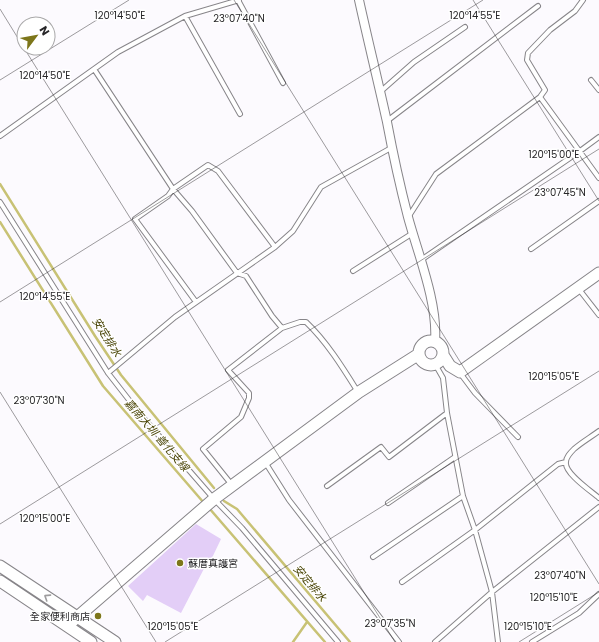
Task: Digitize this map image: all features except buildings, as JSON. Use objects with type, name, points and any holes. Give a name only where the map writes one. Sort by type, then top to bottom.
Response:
[{"type":"street","points":[[359,0],[391,148],[434,311],[436,331],[435,341]]},
{"type":"street","points":[[443,355],[440,361],[431,365],[421,361],[419,350],[423,343],[427,341],[435,341],[441,346],[443,355],[450,366],[460,372],[599,273]]},
{"type":"street","points":[[67,626],[212,500],[358,392],[419,354]]},
{"type":"street","points":[[0,566],[115,642]]},
{"type":"street","points":[[0,581],[91,642]]},
{"type":"street","points":[[0,590],[18,593]]},
{"type":"lane","points":[[0,136],[118,52],[185,16],[238,0],[283,83]]},
{"type":"lane","points":[[408,217],[436,174],[540,97],[545,90],[527,60],[528,53],[550,30],[574,11],[583,0]]},
{"type":"lane","points":[[386,121],[538,6]]},
{"type":"lane","points":[[185,16],[240,114]]},
{"type":"lane","points":[[380,92],[414,62],[465,27]]},
{"type":"lane","points":[[94,68],[173,189],[192,210],[237,273],[246,276],[272,316],[282,328]]},
{"type":"lane","points":[[591,80],[599,90]]},
{"type":"lane","points":[[540,97],[599,178]]},
{"type":"lane","points":[[421,260],[580,152],[599,137]]},
{"type":"lane","points":[[108,373],[174,317],[275,248],[293,231],[322,187],[391,148]]},
{"type":"lane","points":[[196,302],[135,219],[168,196],[173,189],[208,165],[218,171],[275,248]]},
{"type":"lane","points":[[531,249],[599,201]]},
{"type":"lane","points":[[0,202],[108,373],[140,414],[212,500],[242,528],[338,642]]},
{"type":"lane","points":[[353,271],[413,233]]},
{"type":"lane","points":[[578,287],[599,315]]},
{"type":"lane","points":[[233,485],[202,449],[241,417],[249,398],[249,393],[228,370],[282,328],[300,322],[306,322],[315,330],[338,360],[358,392]]},
{"type":"lane","points":[[435,364],[443,378],[447,413],[463,496],[475,530],[492,592],[498,642]]},
{"type":"lane","points":[[460,372],[475,394],[518,437]]},
{"type":"lane","points":[[327,486],[381,447],[388,457],[447,413]]},
{"type":"lane","points":[[599,431],[574,450],[568,456],[566,462],[570,473],[599,498]]},
{"type":"lane","points":[[388,503],[455,457]]},
{"type":"lane","points":[[265,462],[289,500],[399,642]]},
{"type":"lane","points":[[402,582],[475,530],[558,464],[566,462]]},
{"type":"lane","points":[[373,557],[463,496]]},
{"type":"lane","points":[[435,642],[492,592],[599,507]]},
{"type":"lane","points":[[532,642],[579,613],[599,594]]},
{"type":"waterway","name":"安定排水","points":[[0,184],[121,375],[214,488]]},
{"type":"waterway","name":"嘉南大圳 善化支線","points":[[0,222],[103,386],[204,503]]},
{"type":"waterway","name":"安定排水","points":[[224,501],[237,509],[350,642]]},
{"type":"waterway","name":"嘉南大圳 善化支線","points":[[209,508],[325,642]]},
{"type":"waterway","points":[[293,642],[307,622]]},
{"type":"place","name":"蘇厝真護宮","points":[[180,563]]},
{"type":"place","name":"全家便利商店","points":[[98,616]]}]
